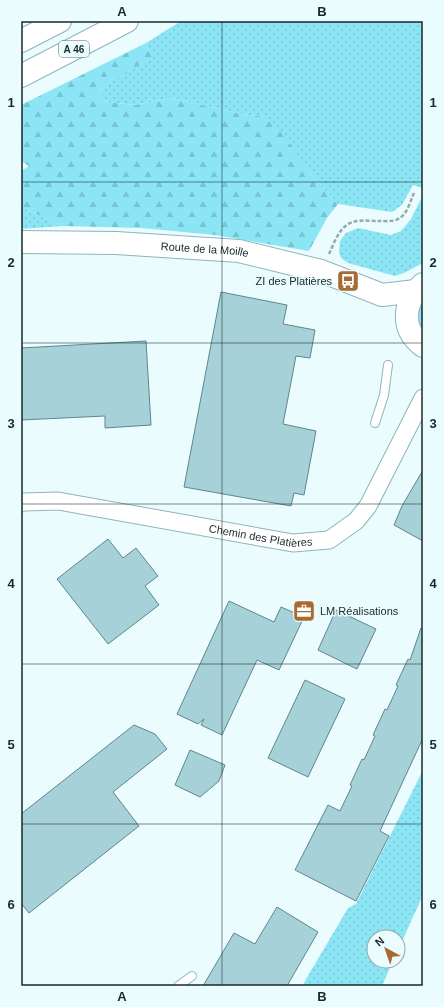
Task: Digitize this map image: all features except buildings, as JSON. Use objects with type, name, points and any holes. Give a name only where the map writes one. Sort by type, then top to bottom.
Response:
[{"type":"main road","points":[[21,41],[60,21]]},
{"type":"main road","name":"A 46","points":[[21,76],[127,21]]},
{"type":"main road","name":"Route de la Moille","points":[[21,242],[116,243],[238,251],[321,271],[382,295],[417,338]]},
{"type":"main road","points":[[417,338],[407,320],[407,310],[410,300],[419,287]]},
{"type":"main road","name":"Route de la Moille","points":[[382,295],[419,287]]},
{"type":"street","name":"Chemin des Platières","points":[[21,503],[58,501],[293,543],[329,540],[356,521],[368,506],[423,398]]},
{"type":"lane","points":[[375,423],[384,395],[388,365]]},
{"type":"lane","points":[[178,986],[192,976]]},
{"type":"path","points":[[321,271],[336,237],[342,229],[356,220],[398,220],[404,214],[414,193]]},
{"type":"green space","points":[[181,21],[423,21],[423,188],[413,185],[402,205],[392,212],[338,204],[310,173],[267,117],[241,114],[172,98],[134,105],[101,101],[102,87],[152,57],[146,43]]},
{"type":"green space","points":[[146,43],[153,57],[102,87],[101,101],[134,105],[172,98],[241,114],[267,117],[282,131],[310,173],[338,204],[327,218],[309,251],[215,235],[141,228],[62,226],[21,207],[21,171],[29,166],[21,161],[21,105]]},
{"type":"green space","points":[[423,195],[423,263],[395,276],[348,263],[341,258],[339,252],[340,241],[346,233],[358,228],[391,235],[401,231],[411,219]]},
{"type":"green space","points":[[21,207],[62,226],[21,229]]},
{"type":"green space","points":[[423,299],[423,330],[418,319],[418,315],[419,307]]},
{"type":"green space","points":[[423,770],[423,895],[406,932],[406,929],[366,929],[366,969],[389,969],[382,986],[302,986],[348,908],[356,904]]},
{"type":"place","name":"ZI des Platières","points":[[348,281]]},
{"type":"place","name":"LM Réalisations","points":[[304,611]]}]
